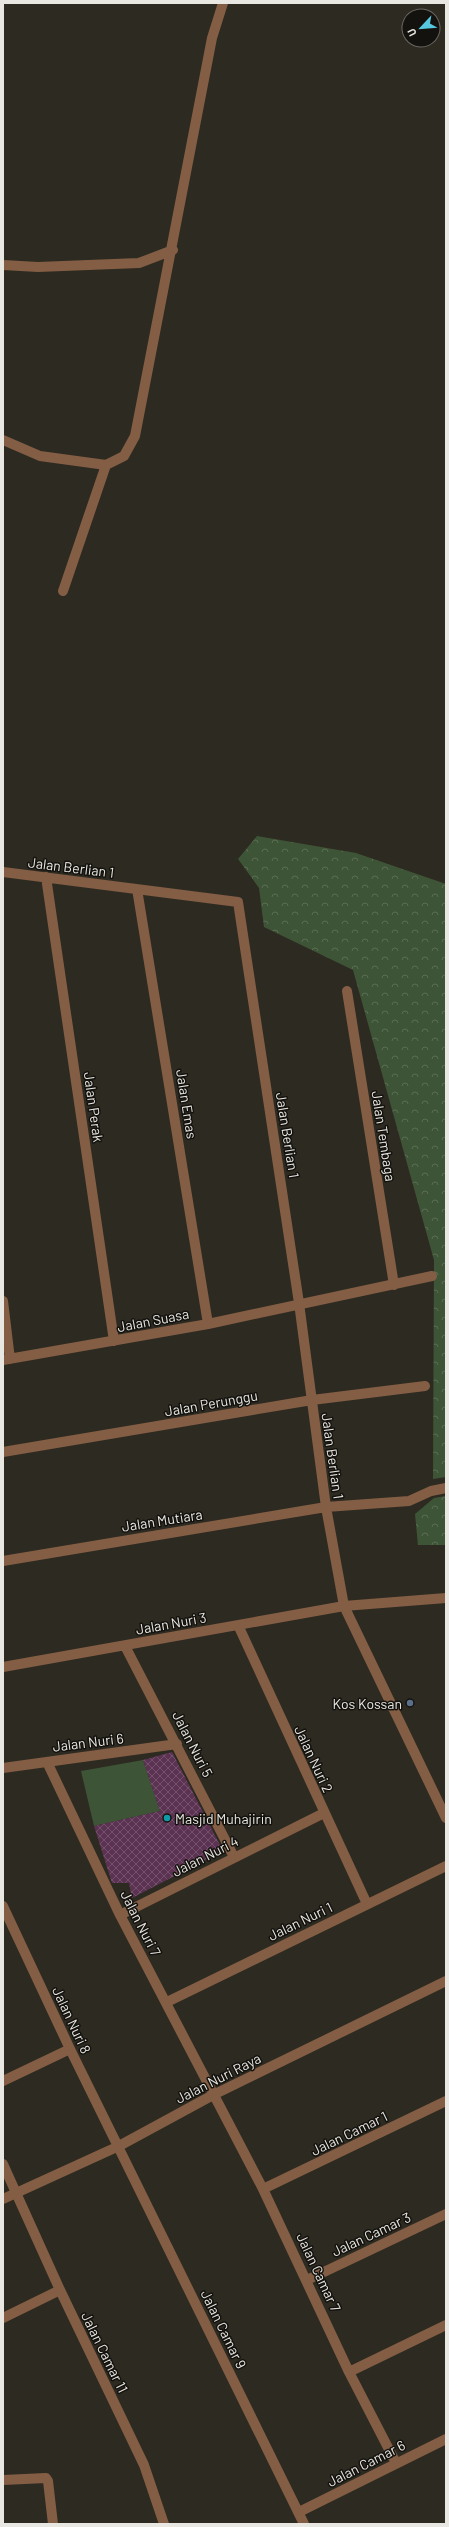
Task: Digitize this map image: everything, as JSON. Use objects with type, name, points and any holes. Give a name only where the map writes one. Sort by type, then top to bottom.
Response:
[{"type":"street","points":[[3,440],[40,456],[106,465],[124,456],[135,436],[173,250],[212,38],[223,3]]},
{"type":"street","points":[[3,266],[38,267],[139,263],[173,250]]},
{"type":"street","points":[[63,591],[106,465]]},
{"type":"street","name":"Jalan Berlian 1","points":[[3,872],[238,902],[299,1303],[326,1507],[344,1606],[446,1818]]},
{"type":"street","name":"Jalan Perak","points":[[46,877],[114,1341]]},
{"type":"street","name":"Jalan Emas","points":[[137,889],[208,1324]]},
{"type":"street","name":"Jalan Tembaga","points":[[347,992],[394,1284]]},
{"type":"street","points":[[299,1303],[432,1276]]},
{"type":"street","points":[[3,1301],[7,1360]]},
{"type":"street","name":"Jalan Suasa","points":[[7,1360],[208,1324],[299,1303]]},
{"type":"street","name":"Jalan Perunggu","points":[[3,1452],[312,1400],[425,1386]]},
{"type":"street","name":"Jalan Mutiara","points":[[3,1560],[326,1507],[409,1501],[431,1491],[446,1488]]},
{"type":"street","name":"Jalan Nuri 3","points":[[3,1667],[344,1606],[446,1598]]},
{"type":"street","name":"Jalan Nuri 2","points":[[238,1626],[324,1813],[368,1904]]},
{"type":"street","name":"Jalan Nuri 5","points":[[125,1646],[177,1744],[234,1857]]},
{"type":"street","name":"Jalan Nuri 6","points":[[3,1768],[177,1744]]},
{"type":"street","name":"Jalan Nuri 7","points":[[47,1762],[120,1915],[167,2002],[213,2095]]},
{"type":"street","name":"Jalan Nuri 4","points":[[120,1915],[324,1813]]},
{"type":"street","name":"Jalan Nuri 1","points":[[167,2002],[446,1866]]},
{"type":"street","name":"Jalan Nuri 8","points":[[3,1906],[70,2049],[119,2146]]},
{"type":"street","name":"Jalan Nuri Raya","points":[[3,2200],[119,2146],[213,2095],[446,1981]]},
{"type":"street","points":[[3,2081],[70,2049]]},
{"type":"street","name":"Jalan Camar 7","points":[[213,2095],[263,2189],[308,2280],[349,2372],[396,2463]]},
{"type":"street","name":"Jalan Camar 1","points":[[263,2189],[446,2101]]},
{"type":"street","name":"Jalan Camar 9","points":[[119,2146],[304,2524]]},
{"type":"street","name":"Jalan Camar 11","points":[[3,2164],[60,2290],[144,2465],[164,2524]]},
{"type":"street","name":"Jalan Camar 3","points":[[308,2280],[446,2214]]},
{"type":"street","points":[[3,2318],[60,2290]]},
{"type":"street","points":[[349,2372],[446,2324]]},
{"type":"street","name":"Jalan Camar 6","points":[[299,2512],[446,2439]]},
{"type":"street","points":[[3,2480],[46,2478],[48,2481],[53,2524]]},
{"type":"green space","points":[[257,836],[356,853],[446,884],[446,1477],[433,1479],[434,1260],[353,970],[264,927],[259,888],[238,859]]},
{"type":"green space","points":[[446,1496],[446,1545],[418,1545],[415,1514],[434,1498]]},
{"type":"green space","points":[[143,1760],[160,1811],[94,1826],[81,1771]]},
{"type":"building","name":"Masjid Muhajirin","points":[[172,1752],[223,1851],[132,1898],[129,1883],[112,1883],[94,1826],[160,1811],[143,1760]]},
{"type":"place","name":"Kos Kossan","points":[[410,1703]]},
{"type":"place","name":"Masjid Muhajirin","points":[[167,1818]]}]
